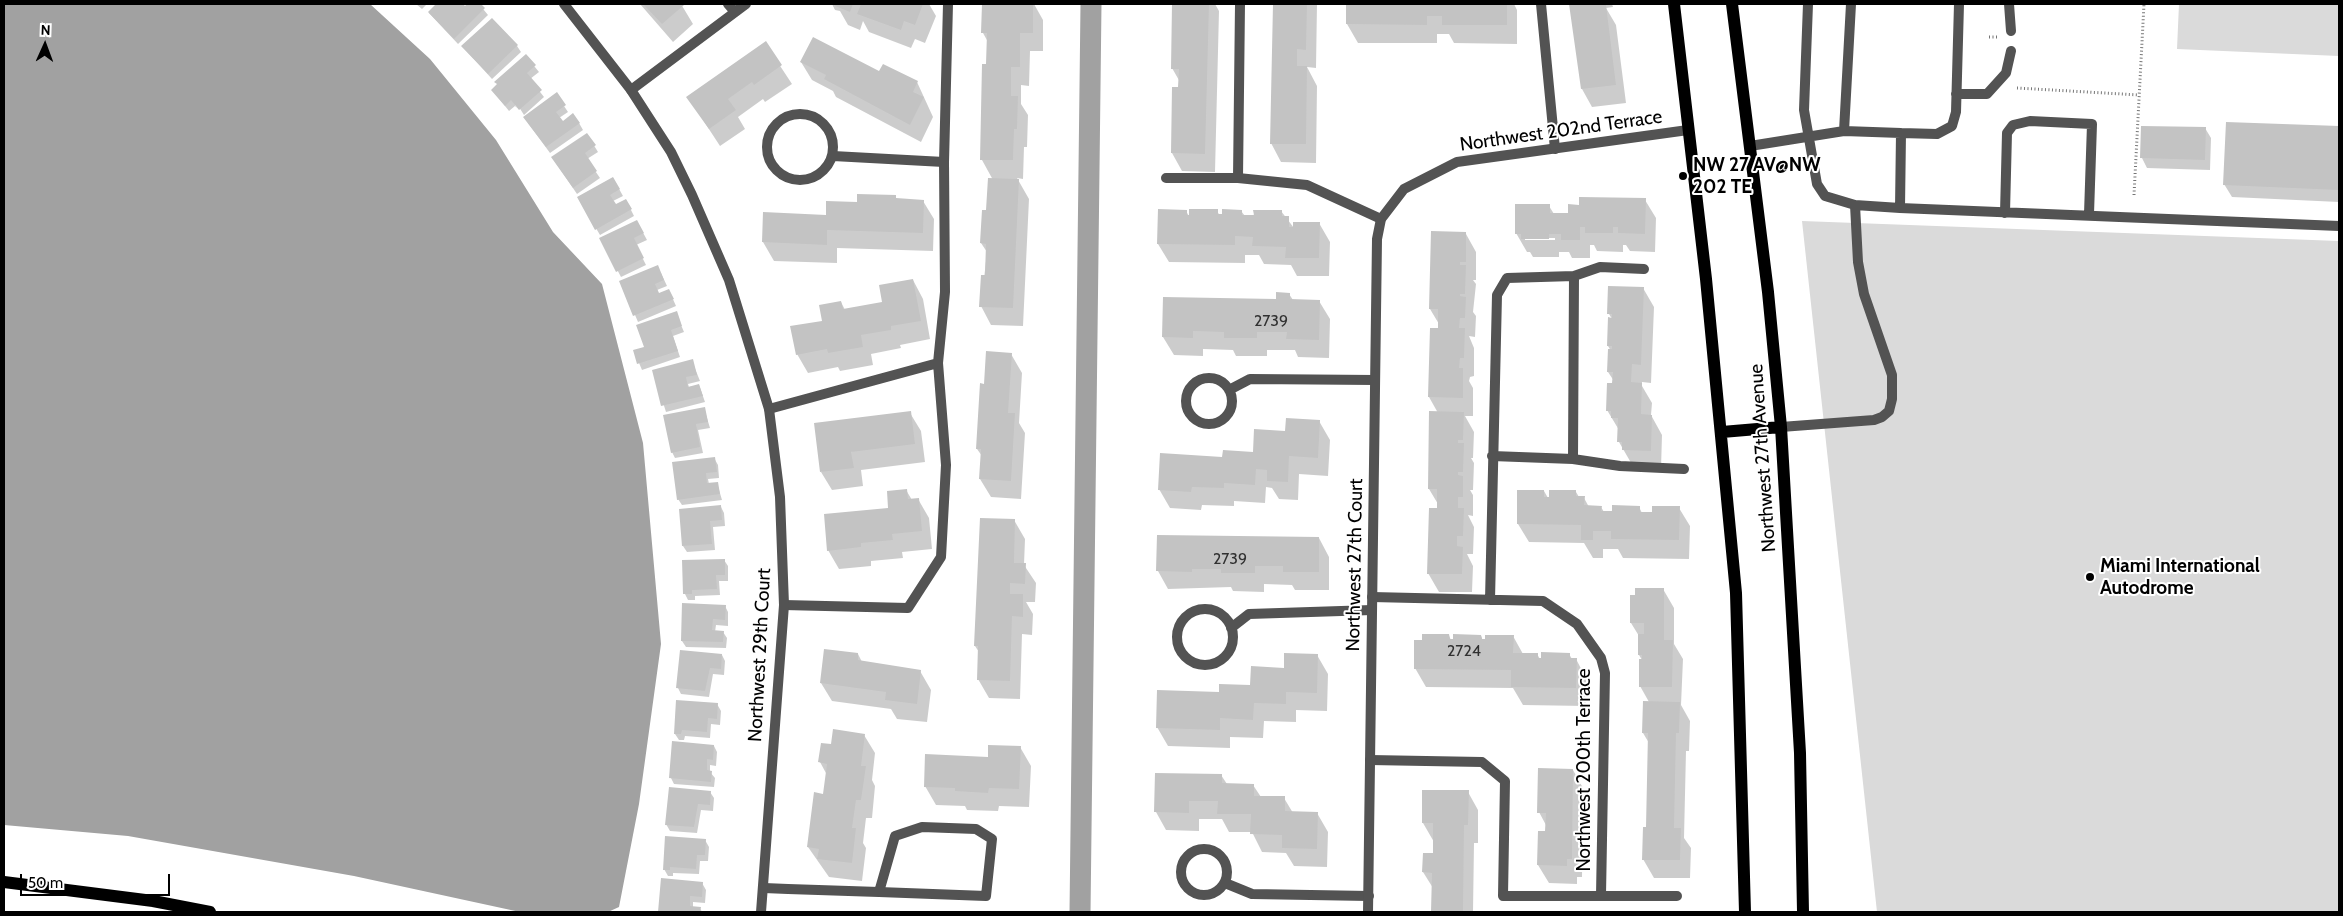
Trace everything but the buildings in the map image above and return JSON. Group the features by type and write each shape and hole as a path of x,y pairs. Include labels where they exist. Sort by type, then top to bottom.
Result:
{"main road":[{"name":"Northwest 27th Avenue","path":"1674,4 1722,432 1736,593 1745,912"},
{"name":"Northwest 27th Avenue","path":"1732,4 1768,292 1781,427 1800,753 1803,912"},
{"path":"1722,432 1781,427"},
{"path":"4,882 153,901 210,912"}],"street":[{"name":"Northwest 29th Court","path":"564,4 631,90 671,152 729,280 769,409 780,498 784,605 761,912"},
{"path":"728,4 735,12"},
{"path":"631,90 746,4"},
{"path":"784,605 908,608 941,557 946,466 938,363 945,292 944,162 948,4"},
{"path":"1238,178 1240,4"},
{"path":"1541,4 1555,148"},
{"path":"1808,4 1804,110 1817,184 1825,196 1855,205 1900,208 2005,213 2089,214 2339,226"},
{"path":"1844,131 1851,4"},
{"path":"1750,146 1844,131 1937,134 1952,126 1956,112 1959,4"},
{"path":"2009,4 2011,31"},
{"path":"1956,94 1987,94 2006,73 2010,51"},
{"path":"805,114 818,119 828,129 833,142 833,156 826,168 816,177 802,181 789,179 777,171 769,160 767,146 770,133 779,122 791,116 805,114"},
{"path":"2005,213 2007,133 2013,125 2030,121 2092,124 2089,214"},
{"name":"Northwest 202nd Terrace","path":"1382,219 1404,189 1457,162 1688,130"},
{"path":"1900,208 1901,133"},
{"path":"833,156 944,162"},
{"path":"1166,178 1238,178 1307,185 1382,219"},
{"path":"1781,427 1874,420 1882,417 1889,410 1892,399 1892,375 1864,294 1858,262 1855,205"},
{"name":"Northwest 27th Court","path":"1368,912 1376,239 1382,219"},
{"path":"1490,600 1497,295 1507,278 1574,276 1600,268 1644,269"},
{"path":"1573,459 1574,276"},
{"path":"769,409 938,363"},
{"path":"1201,379 1217,380 1229,390 1231,397 1229,411 1219,421 1205,424 1192,417 1188,412 1186,404 1189,389 1201,379"},
{"path":"1229,390 1250,379 1375,380"},
{"path":"1492,456 1573,459 1620,466 1684,469"},
{"name":"Northwest 200th Terrace","path":"1372,597 1543,601 1576,624 1601,658 1604,673 1601,895"},
{"path":"1212,610 1220,614 1231,628 1231,646 1226,655 1210,664 1192,661 1179,648 1177,630 1181,622 1195,611 1212,610"},
{"path":"1231,628 1249,614 1372,610"},
{"path":"1370,760 1482,762 1505,782 1503,896 1677,896"},
{"path":"764,888 986,896 992,840 976,829 958,828 922,827 895,836 880,892"},
{"path":"1199,849 1210,849 1219,854 1226,862 1228,873 1225,883 1219,891 1209,896 1198,895 1189,891 1183,882 1180,872 1183,862 1190,854 1199,849"},
{"path":"1225,883 1252,894 1369,896"}],"path":[{"path":"2134,195 2144,4"},
{"path":"2017,88 2139,95"}],"shaded area":[{"path":"4,4 370,4 430,59 496,140 553,232 602,284 643,443 661,644 639,804 619,907 608,912 520,912 354,876 128,836 4,825"},
{"path":"2179,4 2339,4 2339,56 2177,49"},
{"name":"Miami International Autodrome","path":"1802,221 2339,241 2339,912 1877,912"}],"waterway":[{"path":"1080,912 1091,4"}],"place":[{"name":"NW 27 AV@NW 202 TE","path":"1683,176"},
{"name":"Miami International Autodrome","path":"2090,577"}]}
